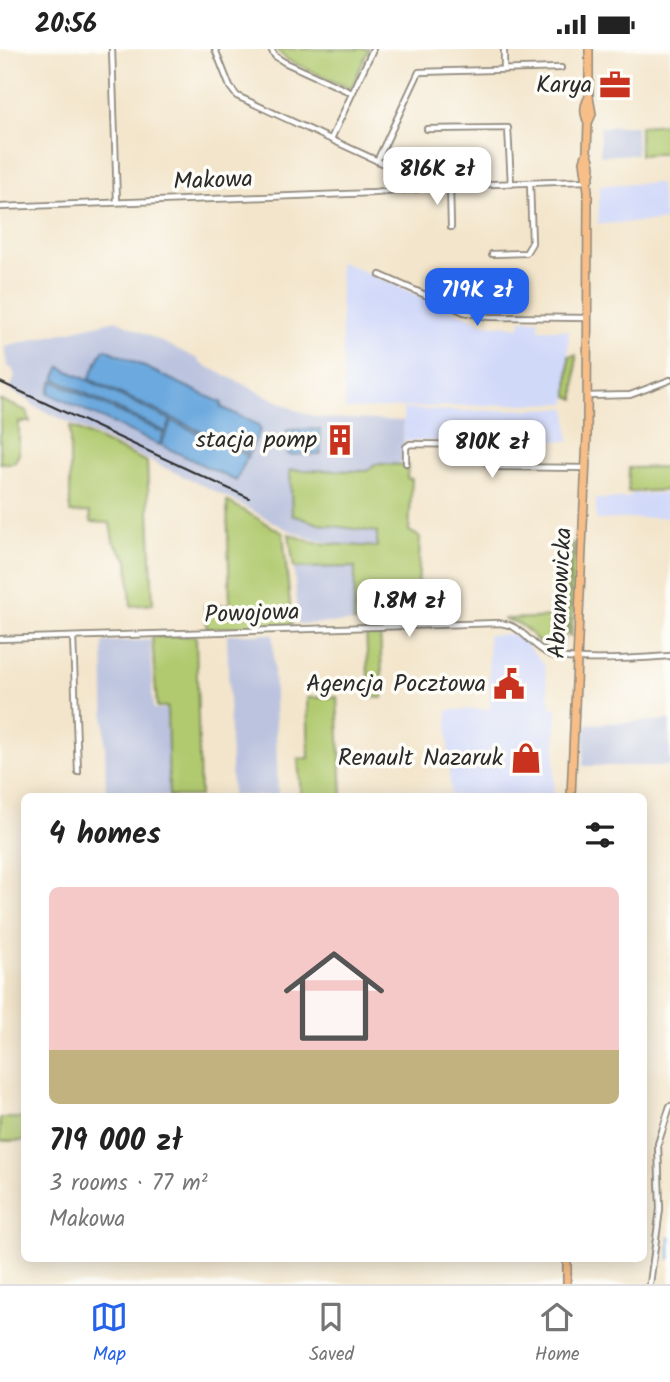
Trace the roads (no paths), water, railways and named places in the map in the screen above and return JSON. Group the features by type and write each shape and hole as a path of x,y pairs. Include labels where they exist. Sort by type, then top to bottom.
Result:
{"main road":[{"name":"Abramowicka","path":"571,793 586,468 588,181 584,175 584,161 588,123 592,114 589,97 589,49"},
{"path":"567,1262 567,1284"}],"street":[{"path":"112,49 117,202"},
{"path":"215,49 230,87 237,96 425,184 450,186 588,181"},
{"path":"271,49 275,56 284,62 352,93"},
{"path":"331,139 373,49"},
{"path":"504,49 505,69"},
{"path":"377,161 419,72 561,68"},
{"path":"427,129 508,128 511,184"},
{"path":"492,254 526,253 532,243 530,183"},
{"name":"Makowa","path":"0,207 374,193 416,189 425,184"},
{"path":"450,186 451,227"},
{"path":"380,275 464,313 489,317 587,318"},
{"path":"587,395 630,395 670,380"},
{"path":"406,463 406,447 410,444 483,445 487,450 488,464 493,467 586,468"},
{"name":"Powojowa","path":"0,639 498,623 517,628 548,654 578,657 670,656"},
{"path":"73,637 78,772"},
{"path":"650,1284 660,1209 658,1144 670,1106"}],"water":[{"path":"106,349 222,403 221,407 258,425 260,430 249,454 89,379 103,350"},
{"path":"60,367 171,420 166,432 55,379"},
{"path":"53,381 164,433 159,445 48,393"},
{"path":"172,421 248,456 236,481 161,445"},
{"path":"320,429 321,454 288,455 287,430"}],"waterway":[{"path":"670,1236 670,1259"}],"railway":[{"path":"0,382 249,498"}],"place":[{"name":"Karya","path":"615,85"},
{"name":"stacja pomp","path":"340,440"},
{"name":"Agencja Pocztowa","path":"509,684"},
{"name":"Renault Nazaruk","path":"526,758"}]}
